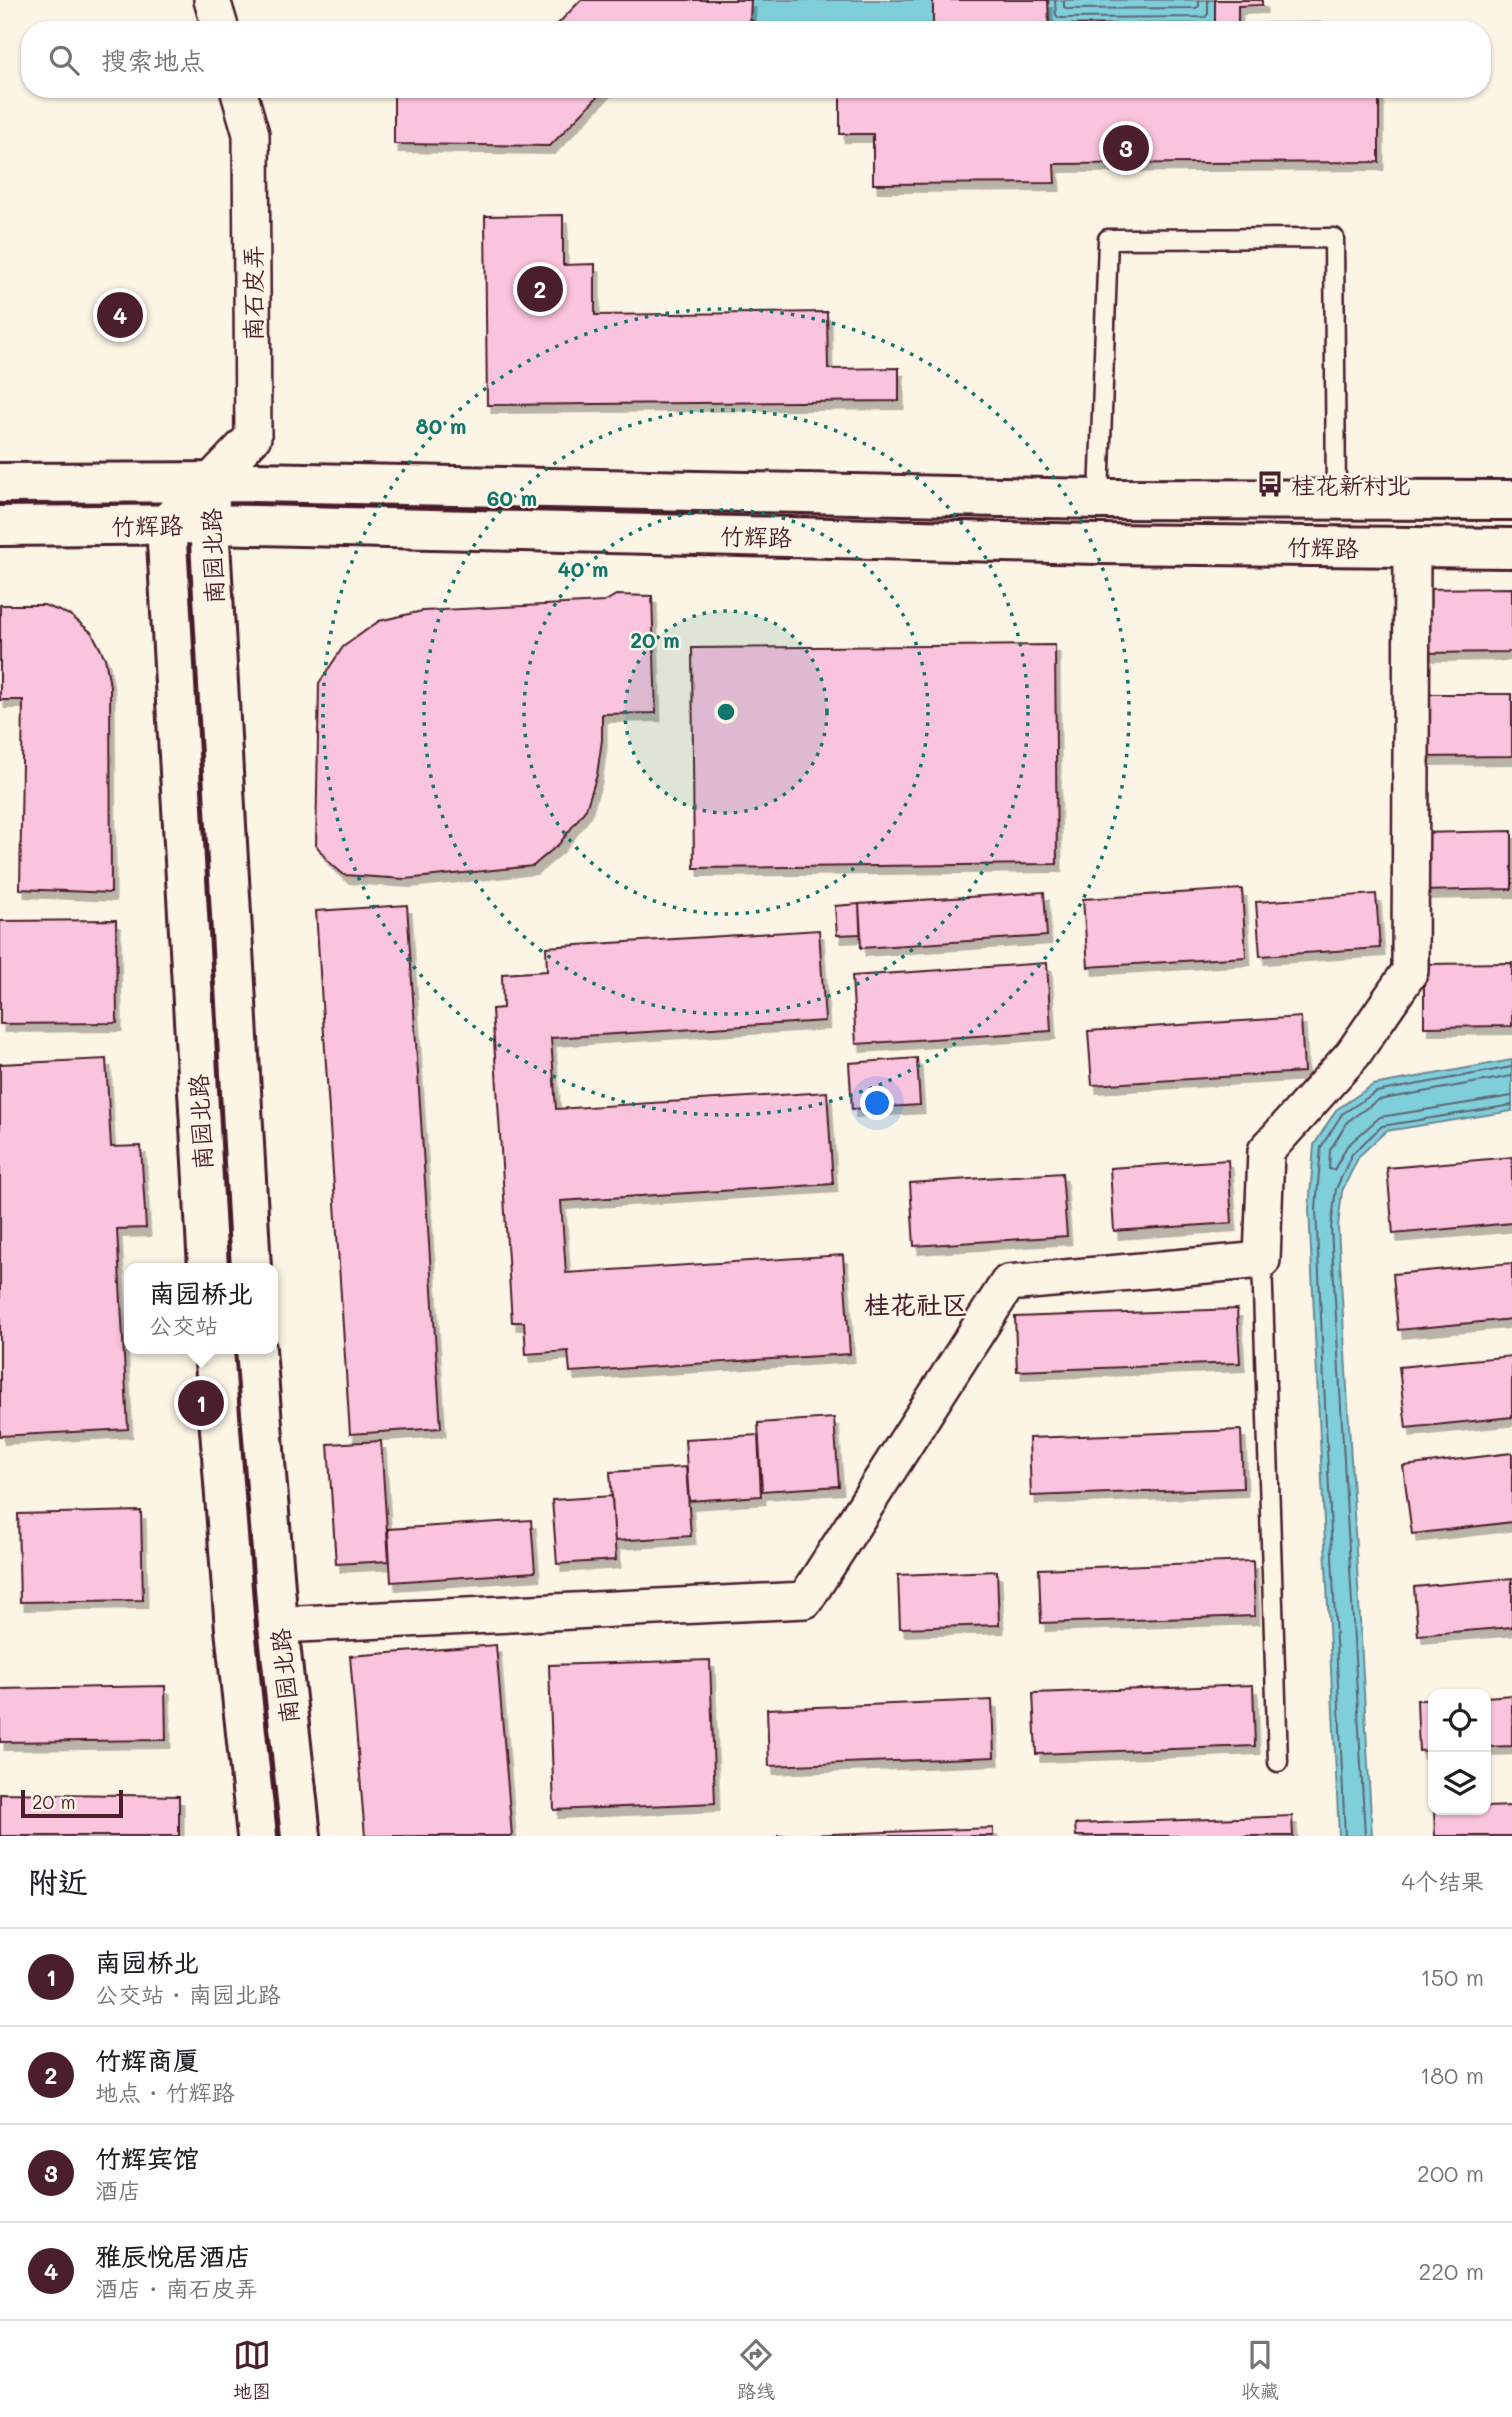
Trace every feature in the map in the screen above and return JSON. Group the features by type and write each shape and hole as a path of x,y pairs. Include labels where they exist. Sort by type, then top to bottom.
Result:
{"main road":[{"name":"竹辉路","path":"0,483 210,482 1099,499 1512,500"},
{"name":"南园北路","path":"210,482 209,524 251,1263"},
{"name":"南园北路","path":"208,1263 166,524 210,482"},
{"name":"竹辉路","path":"0,526 209,524 1070,543 1512,548"},
{"name":"南园北路","path":"214,1354 235,1629 257,1836"},
{"name":"南园北路","path":"257,1354 278,1625 301,1836"}],"street":[{"path":"212,0 218,21"},
{"name":"南石皮弄","path":"210,482 253,437 251,134 241,98"},
{"path":"278,1625 805,1600 1008,1283 1262,1260 1266,1152 1353,1054 1410,971 1412,548"}],"lane":[{"path":"1099,499 1108,239 1334,238 1336,500"},
{"path":"1262,1260 1278,1762"}],"water":[{"path":"751,0 933,0 933,21 750,19"},
{"path":"1048,0 1215,0 1215,21 1049,21"},
{"path":"1512,1060 1512,1111 1386,1131 1359,1156 1342,1191 1338,1227 1372,1836 1339,1836 1309,1209 1314,1145 1336,1110 1373,1085"}],"building":[{"path":"581,0 751,0 750,19 753,21 561,21"},
{"path":"933,0 1048,0 1049,21 933,21"},
{"path":"1215,0 1262,0 1262,5 1238,6 1238,21 1215,21"},
{"path":"394,98 596,98 550,146 394,144"},
{"path":"840,98 1379,98 1379,162 1054,164 1055,183 873,184 873,134 840,134"},
{"path":"563,215 563,265 595,264 595,315 827,312 828,369 899,368 899,401 487,405 485,216"},
{"path":"1512,588 1512,652 1421,653 1420,589"},
{"path":"616,595 652,596 656,713 602,714 602,740 597,775 586,809 559,844 533,866 405,879 344,875 328,861 316,845 319,683 343,647 379,621 422,611 604,602"},
{"path":"0,605 44,605 70,615 92,633 105,658 110,686 111,893 20,889 23,700 0,700"},
{"path":"1055,645 1057,864 694,868 692,648"},
{"path":"1422,694 1512,694 1512,756 1423,757"},
{"path":"1512,831 1512,889 1420,891 1419,833"},
{"path":"1242,889 1246,957 1088,967 1083,899"},
{"path":"1044,892 1047,936 861,948 859,904"},
{"path":"1376,894 1380,948 1260,956 1256,902"},
{"path":"859,904 861,934 837,935 835,906"},
{"path":"407,905 441,1428 350,1434 316,911"},
{"path":"116,920 117,1023 0,1024 0,921"},
{"path":"819,930 825,1021 551,1038 556,1109 827,1092 833,1184 561,1201 566,1273 843,1255 850,1354 570,1372 568,1351 526,1354 524,1322 512,1322 492,1009 503,1008 502,974 547,971 546,947"},
{"path":"1047,963 1051,1031 856,1044 852,976"},
{"path":"1512,963 1512,1026 1424,1027 1424,964"},
{"path":"1301,1017 1304,1072 1092,1085 1088,1031"},
{"path":"917,1058 920,1105 852,1109 849,1063"},
{"path":"106,1059 111,1147 141,1146 146,1228 117,1229 128,1429 0,1436 0,1064"},
{"path":"1512,1157 1512,1223 1393,1234 1387,1168"},
{"path":"1228,1160 1232,1223 1114,1231 1110,1168"},
{"path":"1062,1173 1067,1236 914,1246 910,1183"},
{"path":"1512,1263 1512,1319 1398,1330 1393,1274"},
{"path":"1237,1309 1240,1363 1017,1371 1015,1317"},
{"path":"1512,1356 1512,1417 1406,1428 1399,1367"},
{"path":"834,1418 839,1486 762,1491 758,1423"},
{"path":"1241,1430 1243,1488 1031,1496 1029,1438"},
{"path":"758,1435 761,1496 689,1501 685,1439"},
{"path":"381,1441 389,1561 336,1564 328,1444"},
{"path":"1512,1453 1512,1522 1412,1534 1403,1466"},
{"path":"686,1467 691,1536 615,1541 610,1472"},
{"path":"612,1496 616,1560 557,1564 552,1500"},
{"path":"141,1511 143,1600 20,1602 18,1514"},
{"path":"531,1520 535,1572 391,1582 388,1529"},
{"path":"1253,1561 1255,1616 1041,1623 1039,1569"},
{"path":"997,1571 999,1625 900,1628 898,1575"},
{"path":"1512,1578 1512,1627 1418,1635 1414,1587"},
{"path":"496,1645 512,1836 365,1836 350,1656"},
{"path":"710,1660 715,1803 554,1810 549,1665"},
{"path":"1253,1685 1255,1746 1036,1754 1033,1693"},
{"path":"165,1686 166,1740 0,1742 0,1689"},
{"path":"1512,1695 1512,1746 1491,1747 1491,1697"},
{"path":"992,1700 994,1757 769,1766 767,1709"},
{"path":"1417,1700 1428,1700 1428,1750 1419,1751"},
{"path":"0,1793 179,1796 179,1836 0,1836"},
{"path":"1512,1806 1512,1836 1435,1836 1434,1815 1491,1815 1491,1807"},
{"path":"1292,1816 1293,1836 1076,1836 1075,1824"},
{"path":"993,1828 993,1836 777,1836"}],"place":[{"name":"竹辉宾馆","path":"1126,148"},
{"name":"竹辉商厦","path":"540,289"},
{"name":"雅辰悦居酒店","path":"120,315"},
{"name":"桂花新村北","path":"1270,484"},
{"name":"南园桥北","path":"201,1403"}],"district":[{"name":"桂花社区","path":"916,1304"}]}
